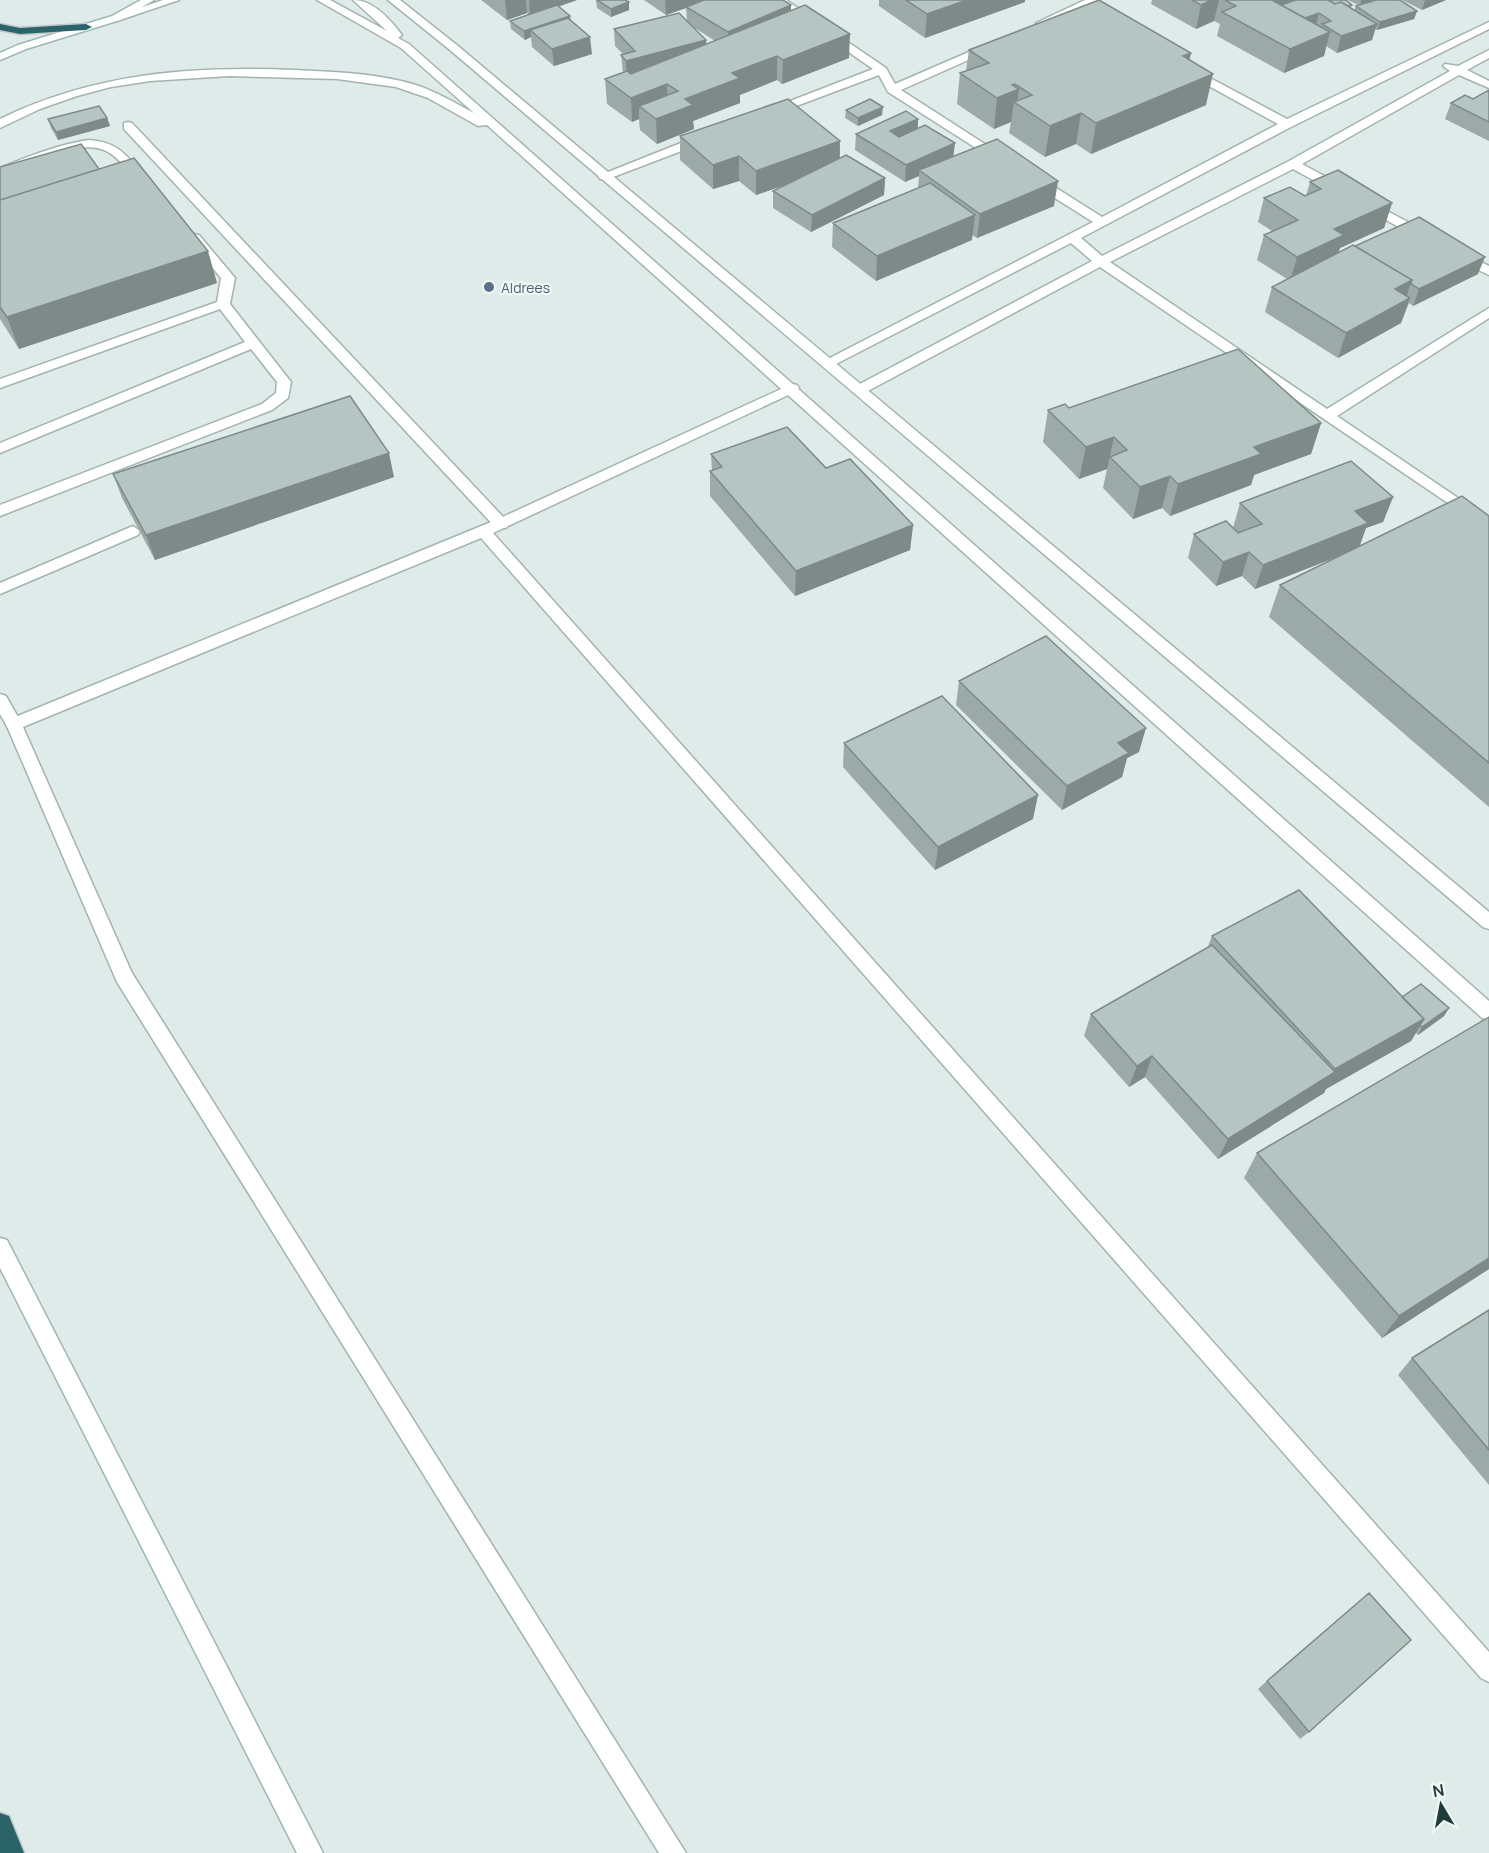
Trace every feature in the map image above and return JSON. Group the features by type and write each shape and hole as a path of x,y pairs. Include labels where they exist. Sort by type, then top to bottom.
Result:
{"highway":[{"path":"0,27 20,31 86,27"},
{"path":"0,1826 12,1853"}],"street":[{"path":"116,18 149,0"},
{"path":"0,57 21,47 174,0"},
{"path":"322,0 405,46"},
{"path":"358,0 384,21 405,46 792,388 1489,1012"},
{"path":"393,0 454,48 604,176 829,362 1489,922"},
{"path":"779,0 882,70 892,90 1102,222"},
{"path":"1031,28 1078,12 1094,0"},
{"path":"861,389 1293,164 1457,70 1479,49 1489,25"},
{"path":"892,90 999,42"},
{"path":"829,362 1287,124 1429,56 1479,49"},
{"path":"1429,56 1489,85"},
{"path":"1175,64 1287,124"},
{"path":"760,116 882,70"},
{"path":"0,124 83,91 124,82 187,74 256,71 334,75 386,82 425,92 510,138"},
{"path":"128,126 244,272 492,528 1489,1670"},
{"path":"604,176 715,134"},
{"path":"0,172 78,144 99,144 112,149 152,192"},
{"path":"1293,164 1489,271"},
{"path":"1101,262 1091,229 1102,222"},
{"path":"184,228 244,272"},
{"path":"1072,237 1101,262 1489,526"},
{"path":"0,384 223,304 244,272"},
{"path":"0,511 267,407 283,395 284,382 223,304"},
{"path":"1327,416 1489,312"},
{"path":"0,448 254,344"},
{"path":"14,724 492,528 792,388"},
{"path":"0,589 133,531"},
{"path":"0,700 14,724 124,977 673,1853"},
{"path":"0,1247 310,1853"}],"building":[{"path":"597,0 625,0 629,2 611,9"},
{"path":"704,0 783,0 791,5 728,32 686,7"},
{"path":"906,0 967,0 927,14"},
{"path":"1099,0 1191,53 1183,56 1213,74 1096,123 1081,113 1050,126 1014,102 1032,95 1015,84 1012,85 1019,89 997,98 960,73 989,63 969,50"},
{"path":"1192,0 1212,0 1201,5"},
{"path":"1225,0 1272,0 1330,32 1290,49 1222,12 1236,6"},
{"path":"1296,0 1328,0 1335,4 1341,2 1377,24 1341,36 1322,24 1331,21 1319,13 1305,18 1281,5"},
{"path":"1328,0 1346,0 1352,5 1347,6 1341,2 1335,4"},
{"path":"1376,0 1400,0 1417,11 1380,22 1356,6"},
{"path":"557,5 570,16 524,31 510,21"},
{"path":"805,5 850,34 783,60 777,56 732,73 740,78 685,99 693,105 656,119 639,106 678,91 667,84 631,98 605,79 627,71 631,74"},
{"path":"679,13 706,40 626,61 621,55 635,51 614,29"},
{"path":"568,18 590,37 552,49 530,30"},
{"path":"1489,90 1489,122 1451,103 1465,95 1473,99"},
{"path":"788,99 840,141 756,171 739,156 713,165 680,136"},
{"path":"870,99 883,107 858,118 846,110"},
{"path":"99,106 107,118 56,132 48,119"},
{"path":"906,111 918,119 890,131 899,137 925,125 955,143 906,165 856,134"},
{"path":"997,139 1058,181 980,214 919,170"},
{"path":"81,144 99,169 0,200 0,167"},
{"path":"846,155 885,178 812,215 773,191"},
{"path":"134,158 208,251 7,317 0,307 0,200"},
{"path":"1338,170 1392,203 1334,229 1344,235 1297,257 1264,235 1298,220 1264,198 1290,187 1305,196 1321,189 1310,182"},
{"path":"930,183 975,215 877,256 833,223"},
{"path":"1419,217 1485,257 1419,289 1411,284 1412,280 1355,246"},
{"path":"1353,245 1412,280 1395,289 1410,298 1346,333 1272,287"},
{"path":"1238,349 1321,423 1254,447 1261,454 1178,484 1170,476 1140,487 1110,457 1127,450 1114,437 1086,447 1048,410 1065,404 1069,408"},
{"path":"350,396 389,453 146,535 113,474"},
{"path":"787,427 826,468 850,459 913,525 796,571 710,471 722,467 711,454"},
{"path":"1351,461 1393,497 1355,511 1368,523 1263,565 1249,552 1223,562 1194,534 1226,521 1238,533 1262,524 1240,503"},
{"path":"1462,496 1489,516 1489,763 1280,585"},
{"path":"1046,636 1146,728 1118,743 1129,753 1067,786 959,681"},
{"path":"942,696 1038,795 938,847 844,743"},
{"path":"1299,890 1424,1019 1335,1069 1212,936"},
{"path":"1212,945 1335,1072 1228,1139 1152,1056 1137,1066 1091,1014"},
{"path":"1421,984 1449,1008 1422,1027 1420,1025 1424,1019 1402,997"},
{"path":"1489,1017 1489,1258 1399,1316 1257,1153"},
{"path":"1489,1310 1489,1450 1412,1358"},
{"path":"1369,1593 1411,1640 1309,1732 1267,1681"}],"place":[{"name":"Aldrees","path":"489,287"}]}
